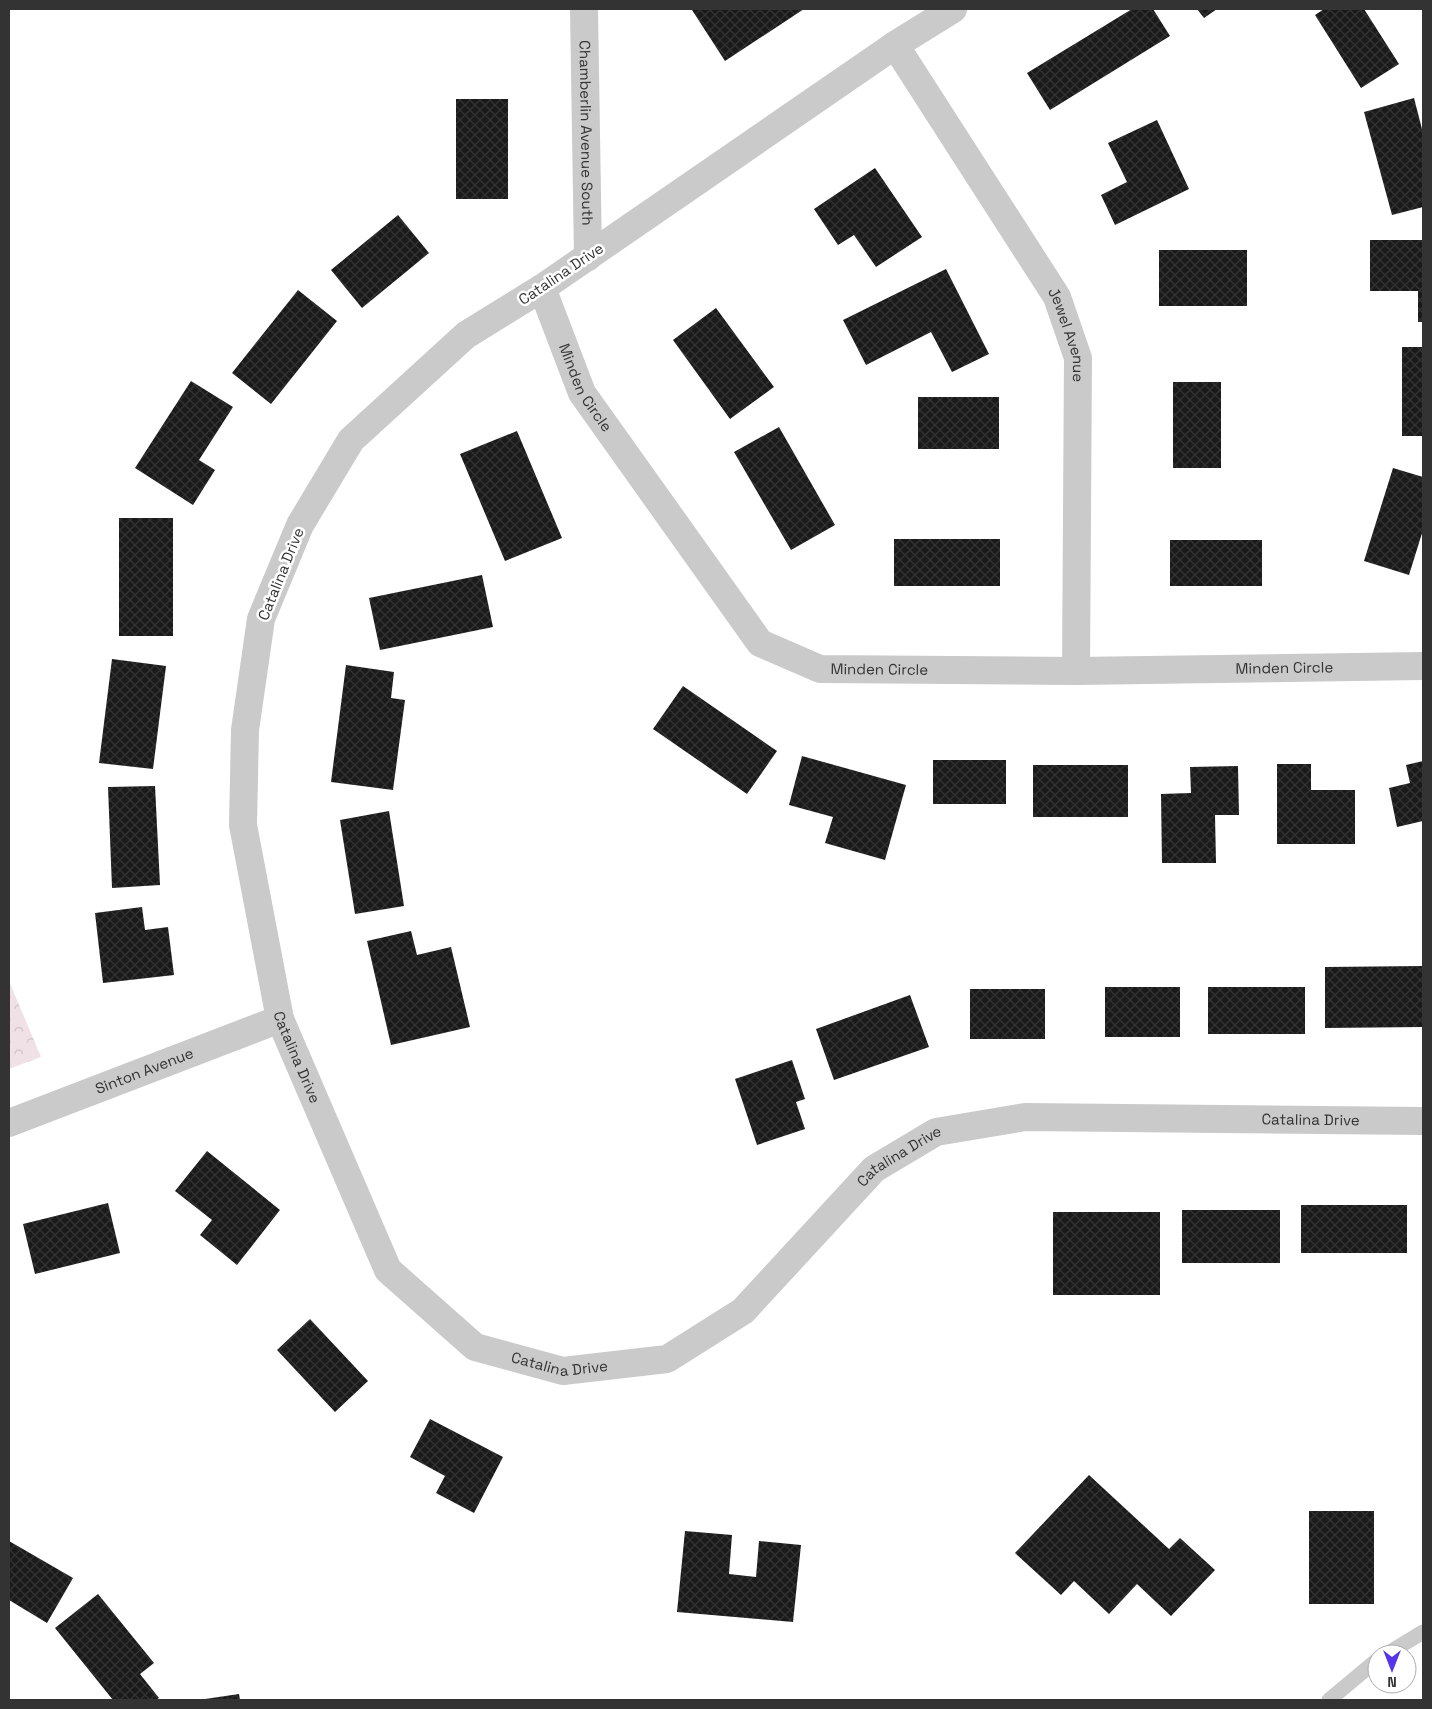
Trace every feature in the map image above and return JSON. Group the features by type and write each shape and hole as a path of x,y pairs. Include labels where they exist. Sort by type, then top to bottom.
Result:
{"street":[{"name":"Chamberlin Avenue South","path":"584,9 588,257"},
{"name":"Catalina Drive","path":"953,9 895,45 542,288 466,335 351,440 300,525 261,619 245,730 242,825 280,1019 388,1270 475,1347 563,1371 666,1359 743,1310 874,1169 936,1132 1025,1117 1423,1121"},
{"name":"Jewel Avenue","path":"895,45 1057,297 1078,358 1076,671"},
{"name":"Minden Circle","path":"542,288 582,393 760,643 820,669 1076,671 1423,666"},
{"name":"Sinton Avenue","path":"9,1123 280,1019"}],"lane":[{"path":"1403,1644 1423,1632"},
{"path":"1329,1700 1367,1668"}],"green space":[{"path":"9,981 41,1057 9,1069"}],"building":[{"path":"693,9 804,9 725,61"},
{"path":"1132,9 1153,9 1170,36 1050,110 1027,73"},
{"path":"1197,9 1217,9 1204,18"},
{"path":"1324,9 1364,9 1399,64 1361,88 1315,15"},
{"path":"1414,98 1423,133 1423,207 1392,215 1364,112"},
{"path":"456,99 508,99 508,199 456,199"},
{"path":"1157,120 1189,189 1115,225 1101,195 1127,182 1108,143"},
{"path":"875,168 922,237 876,267 854,235 838,245 814,209"},
{"path":"398,215 429,253 362,308 331,270"},
{"path":"1370,240 1423,240 1423,322 1418,322 1418,291 1370,291"},
{"path":"1159,250 1247,250 1247,306 1159,306"},
{"path":"946,269 989,354 952,372 931,332 866,365 843,320"},
{"path":"298,290 337,321 271,404 232,373"},
{"path":"716,308 774,387 730,419 673,340"},
{"path":"1402,347 1423,347 1423,436 1402,436"},
{"path":"191,381 233,407 199,460 215,470 193,505 135,468"},
{"path":"1173,382 1221,382 1221,468 1173,468"},
{"path":"918,397 999,397 999,449 918,449"},
{"path":"779,427 835,525 791,550 734,452"},
{"path":"517,431 562,538 505,561 460,454"},
{"path":"1393,468 1423,477 1423,530 1409,575 1364,561"},
{"path":"119,518 173,518 173,636 119,636"},
{"path":"894,539 1000,539 1000,586 894,586"},
{"path":"1170,540 1262,540 1262,586 1170,586"},
{"path":"482,575 493,627 380,650 369,598"},
{"path":"112,659 166,666 153,769 99,763"},
{"path":"346,665 394,672 391,698 405,700 393,790 331,782"},
{"path":"683,686 777,751 747,794 653,729"},
{"path":"802,756 906,785 885,860 825,843 833,817 789,805"},
{"path":"933,760 1006,760 1006,804 933,804"},
{"path":"1423,761 1423,821 1397,827 1389,788 1410,783 1406,765"},
{"path":"1277,764 1311,764 1311,790 1355,790 1355,844 1277,844"},
{"path":"1033,765 1128,765 1128,817 1033,817"},
{"path":"1238,766 1239,815 1215,815 1216,863 1162,863 1161,794 1191,793 1190,767"},
{"path":"155,786 160,885 112,888 108,787"},
{"path":"389,811 404,906 355,914 340,820"},
{"path":"142,907 145,930 168,927 174,975 103,983 95,913"},
{"path":"411,931 417,955 451,947 470,1027 391,1045 367,941"},
{"path":"1423,966 1423,1027 1325,1028 1325,967"},
{"path":"1105,987 1180,987 1180,1037 1105,1037"},
{"path":"1208,987 1305,987 1305,1034 1208,1034"},
{"path":"970,989 1045,989 1045,1039 970,1039"},
{"path":"910,995 929,1047 834,1080 816,1029"},
{"path":"792,1060 805,1099 796,1102 805,1129 757,1145 735,1079"},
{"path":"207,1151 280,1210 237,1265 200,1235 212,1220 175,1191"},
{"path":"108,1203 120,1253 35,1274 23,1224"},
{"path":"1301,1205 1407,1205 1407,1253 1301,1253"},
{"path":"1182,1210 1280,1210 1280,1263 1182,1263"},
{"path":"1053,1212 1160,1212 1160,1295 1053,1295"},
{"path":"310,1319 368,1381 335,1412 277,1350"},
{"path":"430,1419 503,1457 474,1513 436,1493 445,1476 410,1457"},
{"path":"1089,1475 1169,1549 1180,1538 1215,1570 1171,1616 1137,1584 1109,1614 1074,1581 1061,1595 1015,1553"},
{"path":"1309,1511 1374,1511 1374,1604 1309,1604"},
{"path":"685,1531 732,1535 729,1574 756,1577 759,1541 801,1545 793,1622 677,1612"},
{"path":"9,1541 73,1578 47,1623 9,1600"},
{"path":"98,1594 154,1663 140,1674 159,1698 156,1700 113,1700 55,1628"},
{"path":"239,1694 240,1700 205,1700 205,1699"}]}
